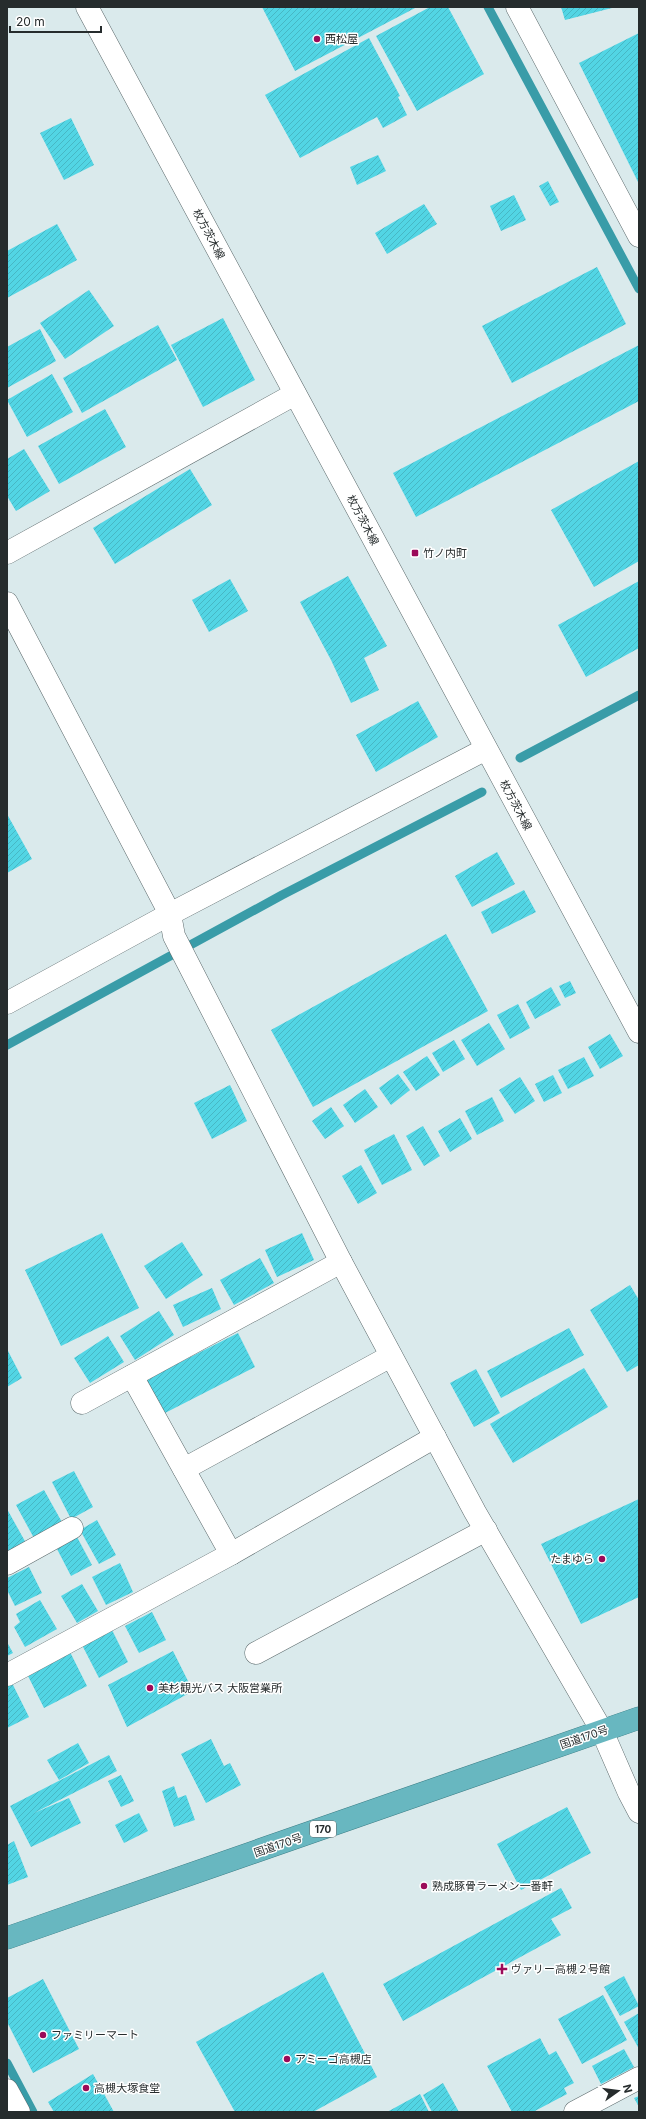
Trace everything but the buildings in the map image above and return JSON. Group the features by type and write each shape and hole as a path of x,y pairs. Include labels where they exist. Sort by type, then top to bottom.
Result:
{"highway":[{"name":"国道170号","path":"7,1938 639,1718"}],"street":[{"name":"枚方茨木線","path":"87,7 639,1032"},
{"path":"517,7 639,236"},
{"path":"7,553 295,394"},
{"path":"7,603 170,914 174,936 341,1262 486,1530 602,1731 639,1812"},
{"path":"7,1003 170,914 486,749"},
{"path":"82,1403 341,1262"},
{"path":"184,1469 391,1356"},
{"path":"132,1376 231,1554"},
{"path":"7,1675 231,1554 435,1437"},
{"path":"7,1564 72,1528"},
{"path":"256,1653 486,1530"},
{"path":"575,2112 639,2078"},
{"path":"7,2090 19,2112"}],"waterway":[{"path":"488,7 639,289"},
{"path":"520,758 639,695"},
{"path":"7,1045 282,895 482,792"},
{"path":"7,2063 33,2112"}],"place":[{"name":"西松屋","path":"317,39"},
{"name":"竹ノ内町","path":"415,553"},
{"name":"たまゆら","path":"602,1559"},
{"name":"美杉観光バス 大阪営業所","path":"150,1688"},
{"name":"熟成豚骨ラーメン一番軒","path":"424,1886"},
{"name":"ヴァリー高槻２号館","path":"502,1969"},
{"name":"ファミリーマート","path":"43,2035"},
{"name":"アミーゴ高槻店","path":"287,2059"},
{"name":"高槻大塚食堂","path":"86,2088"}]}
